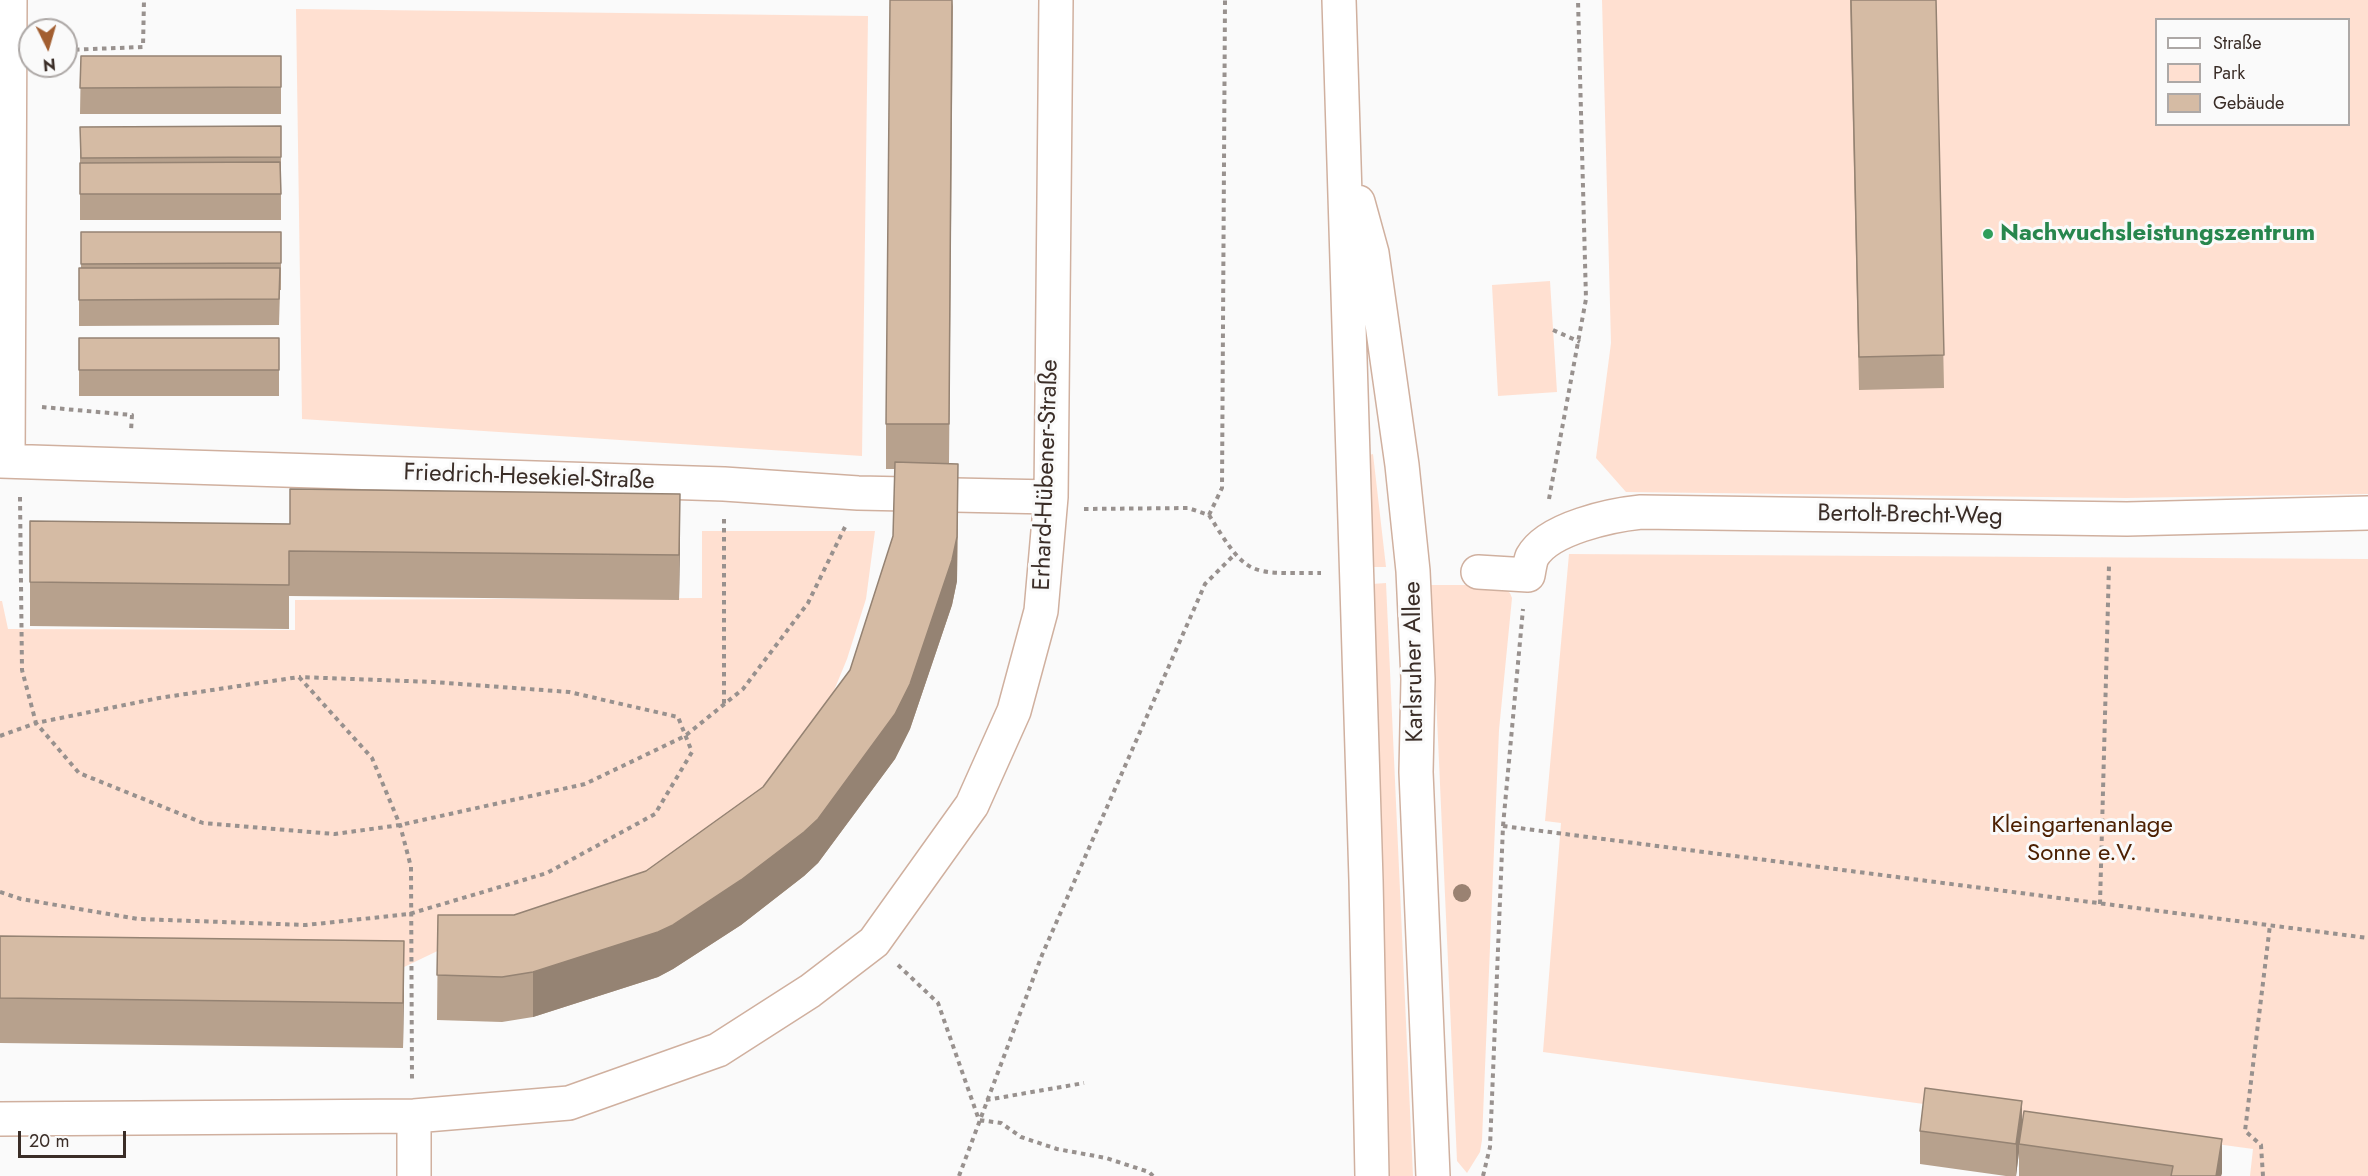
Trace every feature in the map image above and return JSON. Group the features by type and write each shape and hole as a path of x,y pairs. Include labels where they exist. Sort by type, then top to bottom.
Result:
{"street":[{"path":"4,461 10,0"},
{"name":"Erhard-Hübener-Straße","path":"0,1119 414,1116 570,1103 718,1050 810,991 874,942 972,805 1014,711 1041,611 1050,513 1056,0"},
{"name":"Karlsruher Allee","path":"1339,0 1366,869 1372,1176"},
{"name":"Karlsruher Allee","path":"1344,154 1372,253 1402,465 1413,571 1418,679 1416,772 1433,1176"},
{"name":"Friedrich-Hesekiel-Straße","path":"4,461 724,484 858,493 1050,513"},
{"name":"Bertolt-Brecht-Weg","path":"1528,575 1533,556 1548,542 1576,526 1606,516 1641,512 2127,519 2368,513"},
{"path":"1478,572 1528,575"},
{"path":"414,1116 414,1176"}],"path":[{"path":"78,50 143,47 144,0"},
{"path":"1209,514 1222,488 1225,0"},
{"path":"1548,542 1550,487 1580,342 1586,299 1578,0"},
{"path":"1553,330 1580,342"},
{"path":"39,407 132,415 130,465"},
{"path":"4,461 20,496 22,670 36,723 79,773 203,823 335,834 400,825 585,784 685,736 743,689 808,603 858,493"},
{"path":"724,484 724,705"},
{"path":"1050,513 1085,509 1188,508 1209,514 1234,555 1248,567 1282,573"},
{"path":"959,1176 985,1101 1042,955 1204,584 1234,555"},
{"path":"2100,904 2109,566"},
{"path":"1483,1176 1490,1147 1503,826 1528,575"},
{"path":"299,677 372,758 400,825 411,867 409,914 413,950 414,1116"},
{"path":"0,736 36,723 159,698 299,677 433,682 569,692 678,717 692,752 654,814 547,873 409,914 306,925 138,919 21,899 0,892"},
{"path":"1503,826 2368,938"},
{"path":"2264,1176 2261,1145 2245,1131 2270,925"},
{"path":"874,942 938,1004 979,1120"},
{"path":"985,1101 1084,1083"},
{"path":"979,1120 1001,1123 1021,1137 1057,1149 1106,1158 1149,1172 1154,1176"}],"green space":[{"name":"Nachwuchsleistungszentrum","path":"1602,0 2368,0 2368,494 2126,498 1626,492 1596,458 1611,343"},
{"path":"296,9 868,16 862,456 302,419"},
{"path":"1550,281 1557,392 1498,396 1492,285"},
{"path":"1373,454 1386,567 1371,567 1365,456"},
{"path":"702,531 875,531 866,599 847,659 821,722 750,820 638,900 452,944 400,969 0,964 0,601 2,601 8,629 295,630 295,600 702,598"},
{"name":"Kleingartenanlage Sonne e.V.","path":"1569,554 2368,559 2368,1176 2250,1176 2253,1149 1543,1052 1561,823 1545,821"},
{"path":"1386,583 1413,1176 1383,1176 1372,584"},
{"path":"1431,585 1499,585 1510,593 1512,598 1499,730 1482,1140 1480,1152 1467,1173 1457,1161"}],"building":[{"path":"890,0 952,0 949,424 886,424"},
{"path":"1851,0 1936,0 1944,355 1859,357"},
{"path":"81,56 281,56 281,87 80,88"},
{"path":"281,126 281,157 81,158 80,127"},
{"path":"280,162 281,194 80,194 80,163"},
{"path":"81,232 281,232 281,263 81,264"},
{"path":"79,268 280,268 279,299 79,300"},
{"path":"79,338 279,338 279,370 79,370"},
{"path":"895,462 958,464 957,537 952,560 910,684 895,714 818,819 741,880 673,925 658,932 533,972 502,977 437,975 438,915 514,915 646,871 763,787 850,670 893,536"},
{"path":"290,489 680,494 679,555 289,551 289,585 30,582 30,521 290,524"},
{"path":"0,936 404,941 403,1003 0,998"},
{"path":"1925,1088 2022,1101 2016,1144 1920,1131"},
{"path":"2024,1111 2222,1139 2216,1176 2171,1176 2173,1166 2019,1144"}],"place":[{"name":"Nachwuchsleistungszentrum","path":"1988,234"}]}
